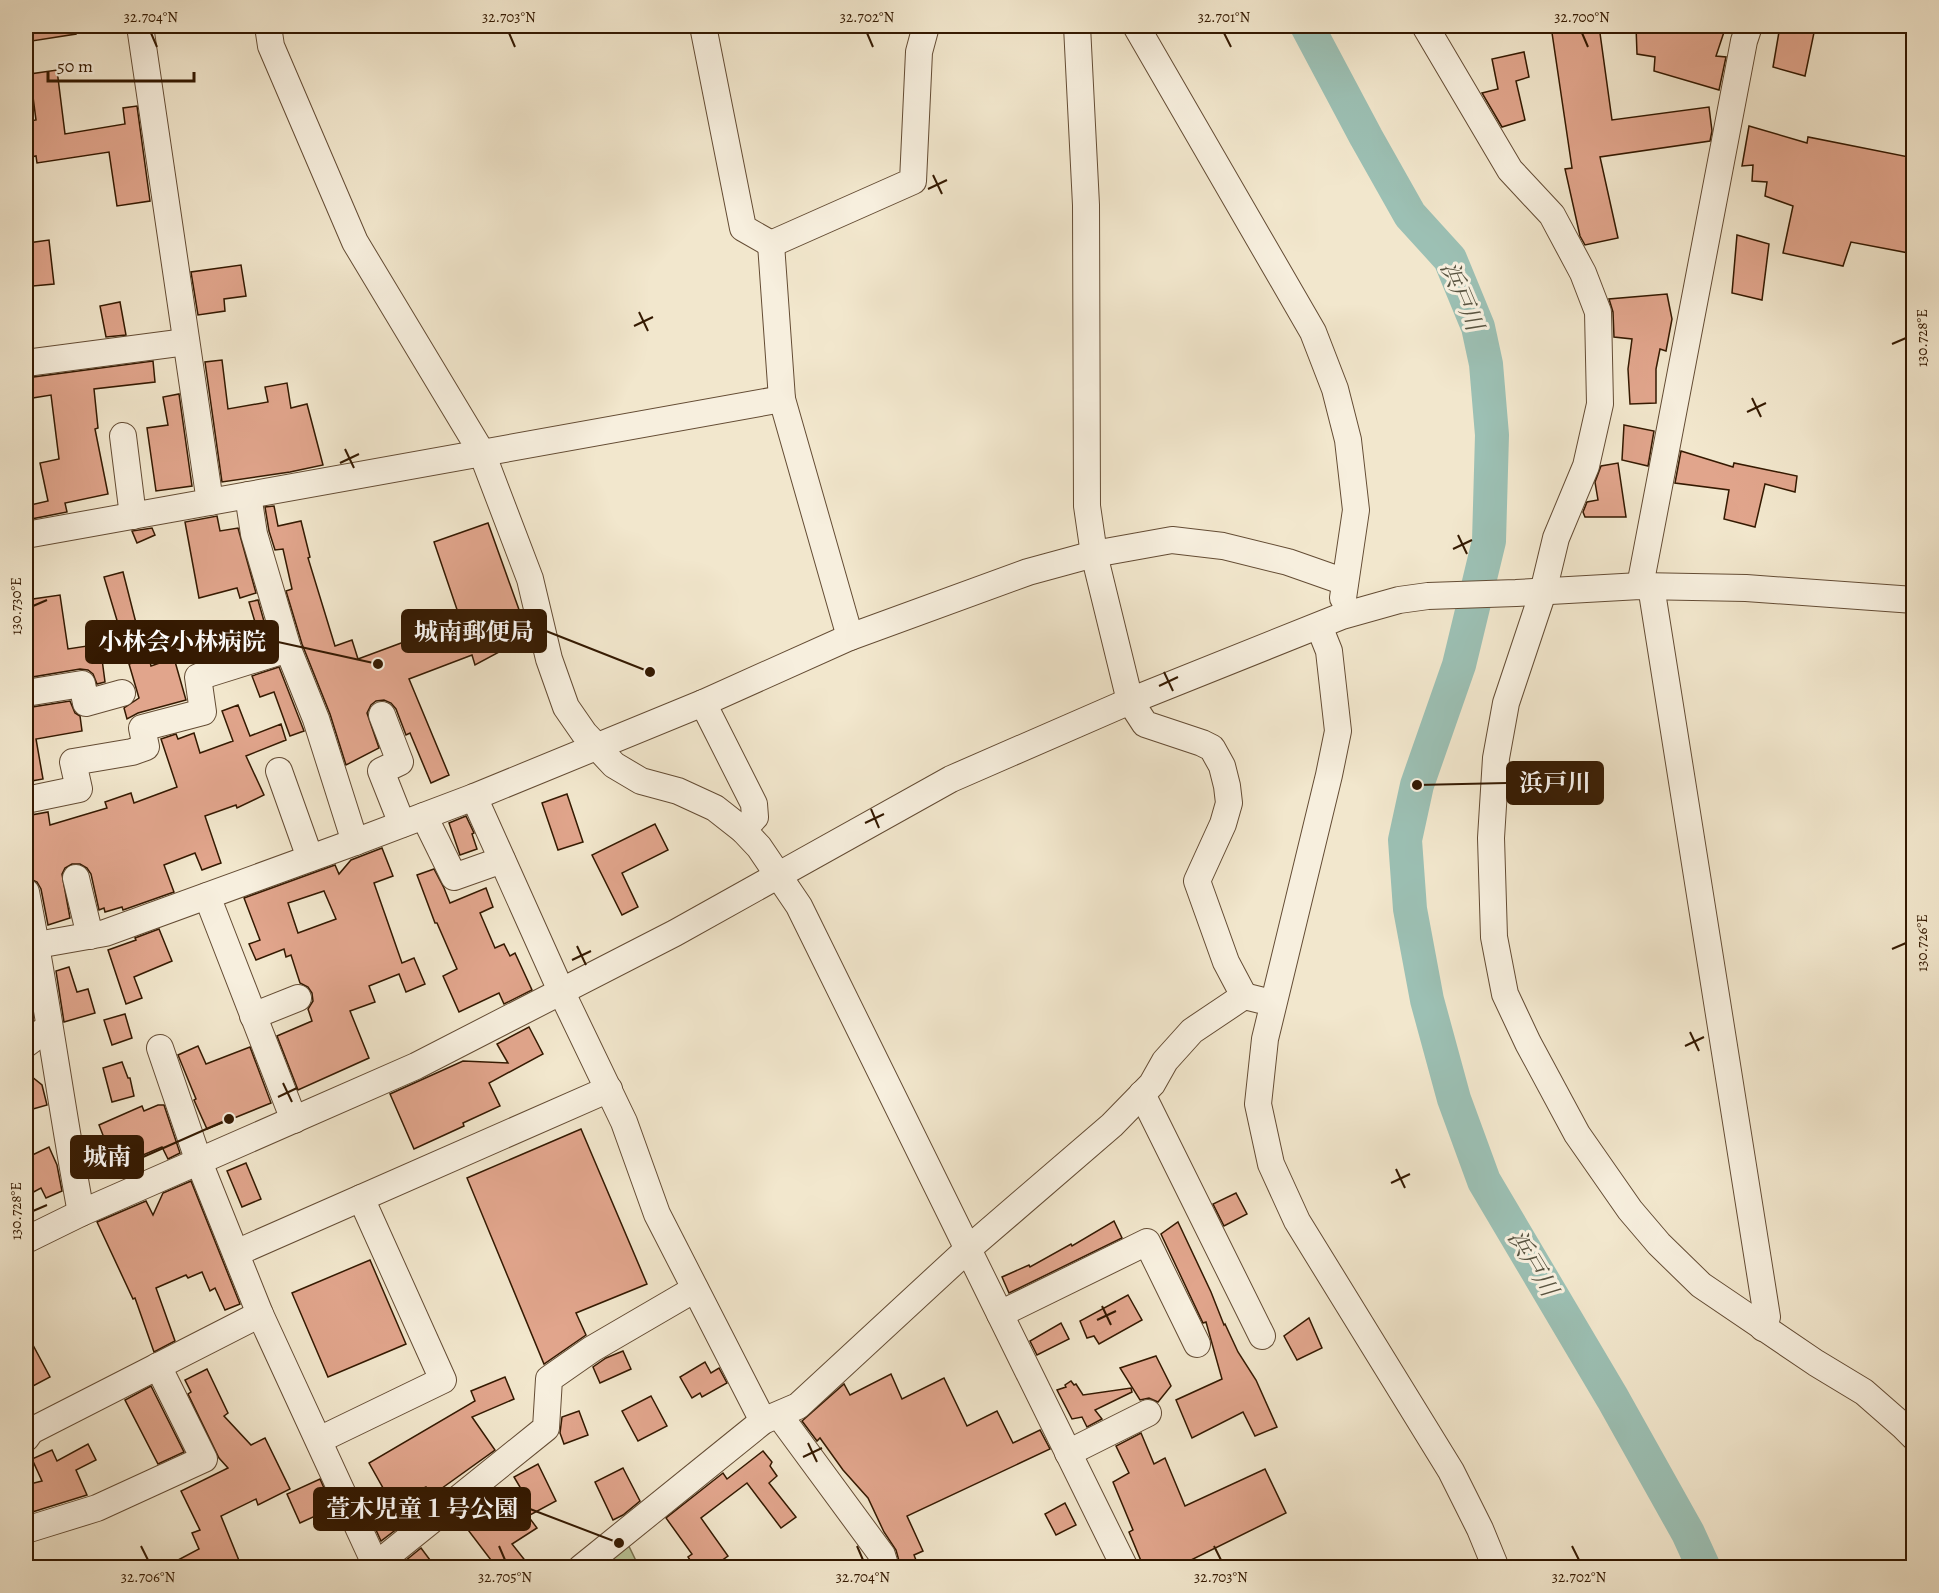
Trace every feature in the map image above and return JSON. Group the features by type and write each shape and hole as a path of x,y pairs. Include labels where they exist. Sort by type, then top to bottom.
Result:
{"street":[{"path":"140,26 210,502"},
{"path":"268,26 271,46 355,242 482,453 530,579 549,659 566,707 584,733 614,765 641,781 678,791 715,808 743,830 759,847 780,876 799,906 1125,1568"},
{"path":"703,26 743,228 771,244"},
{"path":"771,244 913,181 919,52 926,26"},
{"path":"1077,26 1086,205 1087,506 1094,554 1130,700 1145,724 1212,748 1222,766 1229,803 1223,824 1197,881 1226,963 1244,996"},
{"path":"1136,26 1313,332 1332,379 1348,440 1356,510 1345,582 1330,621 1329,651 1338,731 1265,1039 1258,1104 1271,1164 1297,1221 1451,1471 1480,1528 1496,1568"},
{"path":"1425,26 1510,170 1552,215 1583,273 1598,312 1600,404 1586,466 1556,538 1543,592 1506,703 1496,758 1491,838 1494,938 1505,994 1528,1043 1577,1134 1630,1210 1659,1244 1701,1285 1763,1328 1864,1392 1914,1437"},
{"path":"1749,26 1744,41 1646,586 1653,603 1767,1317 1763,1328"},
{"path":"771,244 783,399 850,637"},
{"path":"26,363 186,342"},
{"path":"26,535 783,399"},
{"path":"123,436 133,516"},
{"path":"248,495 254,534 288,649 316,719 355,842"},
{"path":"37,945 105,933 355,842 474,797 703,703 850,637 1028,572 1094,554 1172,540 1223,546 1288,562 1345,582"},
{"path":"26,1240 81,1213 416,1066 562,993 780,876 951,779 1130,700 1330,621 1399,600 1428,596 1646,586 1746,588 1914,600"},
{"path":"26,800 79,789 74,762 132,752 146,747 142,728 203,712 198,676 288,649"},
{"path":"26,693 82,684 86,704 122,693"},
{"path":"703,703 754,804 755,817 743,830"},
{"path":"382,715 400,762 381,771 454,877 502,860"},
{"path":"279,771 310,858"},
{"path":"474,797 562,993 624,1122 657,1214 695,1289 771,1419 882,1555 886,1568"},
{"path":"76,878 90,936"},
{"path":"26,892 37,945 81,1213"},
{"path":"207,896 294,1120"},
{"path":"581,1568 771,1419 798,1406 968,1249 1112,1125 1152,1084 1165,1061 1192,1031 1244,996 1274,1003"},
{"path":"253,1016 298,998"},
{"path":"26,1044 49,1027"},
{"path":"160,1048 200,1162 260,1314 377,1566 546,1428 549,1379 592,1349 695,1289"},
{"path":"236,1253 609,1089"},
{"path":"1142,1094 1262,1336"},
{"path":"320,1440 443,1380 361,1198"},
{"path":"1000,1314 1143,1233 1197,1344"},
{"path":"26,1438 31,1431 260,1314"},
{"path":"26,1530 97,1508 204,1459 158,1366"},
{"path":"1068,1453 1148,1413"}],"green space":[{"path":"623,1534 639,1567 581,1568"}],"building":[{"path":"29,26 75,26 76,34 32,41"},
{"path":"1551,26 1599,26 1612,120 1709,107 1712,131 1710,141 1600,157 1618,238 1585,245 1580,236 1565,169 1572,168"},
{"path":"1636,26 1726,26 1716,56 1726,57 1719,90 1654,71 1655,57 1637,54"},
{"path":"1780,26 1815,28 1805,76 1773,67"},
{"path":"1524,52 1529,77 1516,81 1525,120 1502,127 1482,93 1498,89 1492,59"},
{"path":"57,70 65,134 125,124 123,108 137,106 150,201 117,206 109,152 37,163 36,156 26,158 26,137 32,136 30,121 36,120 30,74"},
{"path":"1749,126 1807,143 1808,137 1914,158 1914,254 1851,242 1843,266 1783,253 1793,206 1765,196 1767,182 1752,181 1753,165 1742,166"},
{"path":"1737,235 1769,244 1762,300 1732,293"},
{"path":"49,240 54,284 33,286 28,243"},
{"path":"241,265 246,296 224,299 225,311 198,315 191,272"},
{"path":"1667,294 1672,319 1666,351 1660,349 1656,369 1656,403 1630,404 1628,369 1632,339 1614,337 1613,312 1609,299"},
{"path":"120,302 126,335 106,337 100,306"},
{"path":"222,360 228,409 268,402 265,387 287,383 291,408 307,404 323,465 222,482 205,362"},
{"path":"153,361 155,382 94,389 98,428 95,429 108,494 65,503 67,512 26,520 26,506 48,501 40,463 59,459 51,395 26,399 26,378"},
{"path":"179,394 192,486 156,491 147,428 168,425 163,397"},
{"path":"1624,425 1654,431 1648,466 1622,460"},
{"path":"1681,451 1733,467 1734,463 1797,476 1795,492 1765,484 1755,527 1724,519 1729,490 1675,483"},
{"path":"1618,463 1626,517 1585,517 1583,512 1587,502 1598,500 1595,482 1601,466"},
{"path":"274,506 278,526 301,521 310,557 308,558 335,646 352,640 358,659 412,639 417,647 465,633 434,542 488,523 522,618 503,629 512,645 475,665 472,655 409,679 449,775 431,783 410,733 406,735 396,709 384,700 376,701 367,713 379,748 346,765 330,714 302,644 286,591 292,589 283,549 275,550 269,531 265,507"},
{"path":"217,516 220,531 238,528 256,593 240,598 237,588 199,598 185,522"},
{"path":"152,528 155,535 137,543 132,531"},
{"path":"123,572 136,623 119,627 104,577"},
{"path":"60,595 68,649 100,644 105,682 97,684 93,674 88,670 80,669 26,678 26,600"},
{"path":"258,600 269,639 261,642 249,602"},
{"path":"149,658 151,666 174,658 186,700 138,713 127,719 124,708 139,698 129,664"},
{"path":"279,667 304,731 290,736 274,692 260,697 252,676"},
{"path":"70,701 75,713 80,716 82,731 36,739 43,779 26,782 26,708"},
{"path":"238,705 250,736 281,724 286,740 246,756 264,795 237,808 236,805 205,816 221,863 202,870 195,853 164,865 174,892 123,910 122,907 105,912 104,908 99,910 91,874 87,868 80,864 72,864 65,868 62,874 70,918 48,925 41,889 37,882 26,877 26,863 29,862 26,816 48,812 50,825 107,808 105,802 131,793 134,803 177,787 161,739 176,734 178,739 194,733 200,753 233,741 222,711"},
{"path":"567,794 583,842 558,850 542,803"},
{"path":"466,816 474,833 472,834 477,849 460,855 449,823"},
{"path":"655,824 668,850 622,873 638,907 622,915 592,855"},
{"path":"382,848 393,876 374,883 402,963 414,958 425,984 406,992 399,974 369,986 375,1002 350,1011 369,1058 298,1090 277,1036 312,1021 308,1009 313,1001 312,993 308,987 300,983 291,955 286,957 284,949 256,960 249,944 260,940 244,898 335,865 339,874 351,860","holes":["324,891 336,919 298,933 288,903"]},
{"path":"434,869 450,903 486,888 493,907 480,913 495,948 504,944 510,956 515,953 532,990 504,1004 499,993 459,1012 443,976 457,969 437,923 435,923 417,875"},
{"path":"159,929 172,961 134,977 142,998 126,1004 108,950"},
{"path":"69,967 77,992 88,989 95,1013 64,1022 56,971"},
{"path":"29,995 33,1020 26,1026 26,996"},
{"path":"125,1014 132,1038 112,1045 104,1020"},
{"path":"529,1027 543,1054 489,1083 500,1106 414,1149 390,1094 463,1061 508,1063 497,1044"},
{"path":"198,1046 206,1064 250,1047 271,1103 207,1129 178,1055"},
{"path":"122,1062 130,1078 134,1096 112,1102 103,1068"},
{"path":"26,1072 42,1085 47,1105 26,1111"},
{"path":"164,1105 180,1153 168,1159 162,1147 143,1155 138,1143 110,1153 99,1125 142,1106 144,1111"},
{"path":"581,1129 647,1284 576,1313 586,1335 544,1364 467,1178"},
{"path":"49,1147 57,1165 62,1191 46,1198 41,1188 26,1196 26,1158"},
{"path":"246,1163 261,1199 242,1207 227,1171"},
{"path":"191,1181 240,1304 225,1310 215,1288 210,1291 202,1272 188,1278 186,1275 156,1288 175,1341 154,1352 135,1298 133,1299 97,1222 146,1201 153,1215 163,1193"},
{"path":"1236,1193 1247,1214 1224,1226 1213,1204"},
{"path":"1114,1221 1122,1238 1009,1293 1002,1277 1029,1265 1030,1267 1071,1244 1072,1246"},
{"path":"1178,1222 1224,1325 1256,1380 1277,1427 1255,1436 1243,1412 1192,1438 1176,1400 1222,1379 1206,1322 1203,1323 1161,1234"},
{"path":"370,1260 406,1344 328,1377 292,1293"},
{"path":"1128,1295 1142,1320 1099,1344 1094,1336 1087,1338 1080,1321"},
{"path":"1309,1318 1322,1348 1297,1360 1284,1336"},
{"path":"1061,1323 1069,1339 1037,1355 1030,1341"},
{"path":"26,1332 50,1377 33,1386 26,1372"},
{"path":"623,1351 631,1369 600,1383 593,1367 606,1358"},
{"path":"1156,1356 1171,1386 1158,1402 1149,1398 1140,1400 1120,1368"},
{"path":"705,1362 711,1373 719,1368 727,1383 702,1397 700,1393 692,1398 680,1377"},
{"path":"207,1369 228,1413 224,1416 251,1445 265,1438 290,1489 258,1505 256,1499 221,1516 242,1568 163,1568 199,1549 192,1533 200,1530 181,1491 228,1468 219,1458 188,1394 191,1392 185,1380"},
{"path":"891,1374 902,1399 944,1378 967,1426 997,1411 1013,1443 1040,1430 1050,1449 907,1516 923,1551 914,1555 919,1568 901,1568 896,1550 884,1532 868,1498 843,1470 820,1438 817,1441 802,1421 844,1384 850,1395"},
{"path":"505,1377 514,1399 472,1417 495,1450 431,1496 426,1487 396,1500 406,1522 381,1541 361,1497 383,1488 369,1463 475,1401 471,1391"},
{"path":"1071,1381 1074,1385 1076,1384 1083,1395 1131,1388 1132,1392 1095,1410 1102,1419 1087,1427 1082,1417 1072,1419 1057,1390 1066,1387 1065,1385"},
{"path":"151,1386 184,1452 158,1464 125,1400"},
{"path":"651,1396 667,1426 638,1441 622,1411"},
{"path":"579,1411 588,1435 564,1444 560,1433 562,1417"},
{"path":"1141,1433 1154,1464 1165,1458 1185,1506 1265,1469 1286,1513 1175,1568 1144,1568 1129,1532 1133,1530 1113,1482 1129,1473 1116,1446"},
{"path":"88,1444 96,1460 76,1470 87,1495 26,1514 26,1485 42,1481 32,1459 52,1450 57,1461"},
{"path":"763,1451 772,1462 770,1466 777,1476 769,1483 796,1517 781,1528 747,1483 701,1518 728,1556 711,1568 695,1568 688,1557 692,1554 666,1518 723,1473 727,1479"},
{"path":"538,1464 556,1501 528,1516 537,1528 512,1544 531,1568 497,1568 459,1518 470,1509 477,1517 520,1487 514,1477"},
{"path":"623,1468 640,1501 613,1520 595,1482"},
{"path":"320,1479 333,1508 300,1523 287,1494"},
{"path":"1065,1503 1076,1525 1056,1535 1045,1514"},
{"path":"421,1548 436,1568 400,1568 399,1566"}],"waterway":[{"name":"浜戸川","path":"1307,26 1410,215 1450,259 1478,327 1486,364 1492,435 1489,541 1459,665 1417,785 1405,840 1410,909 1427,1000 1454,1099 1484,1181 1613,1399 1688,1533 1704,1568"}],"place":[{"name":"小林会小林病院","path":"378,664"},
{"name":"城南郵便局","path":"650,672"},
{"name":"浜戸川","path":"1417,785"},
{"name":"城南","path":"229,1119"},
{"name":"萱木児童１号公園","path":"619,1543"}]}
